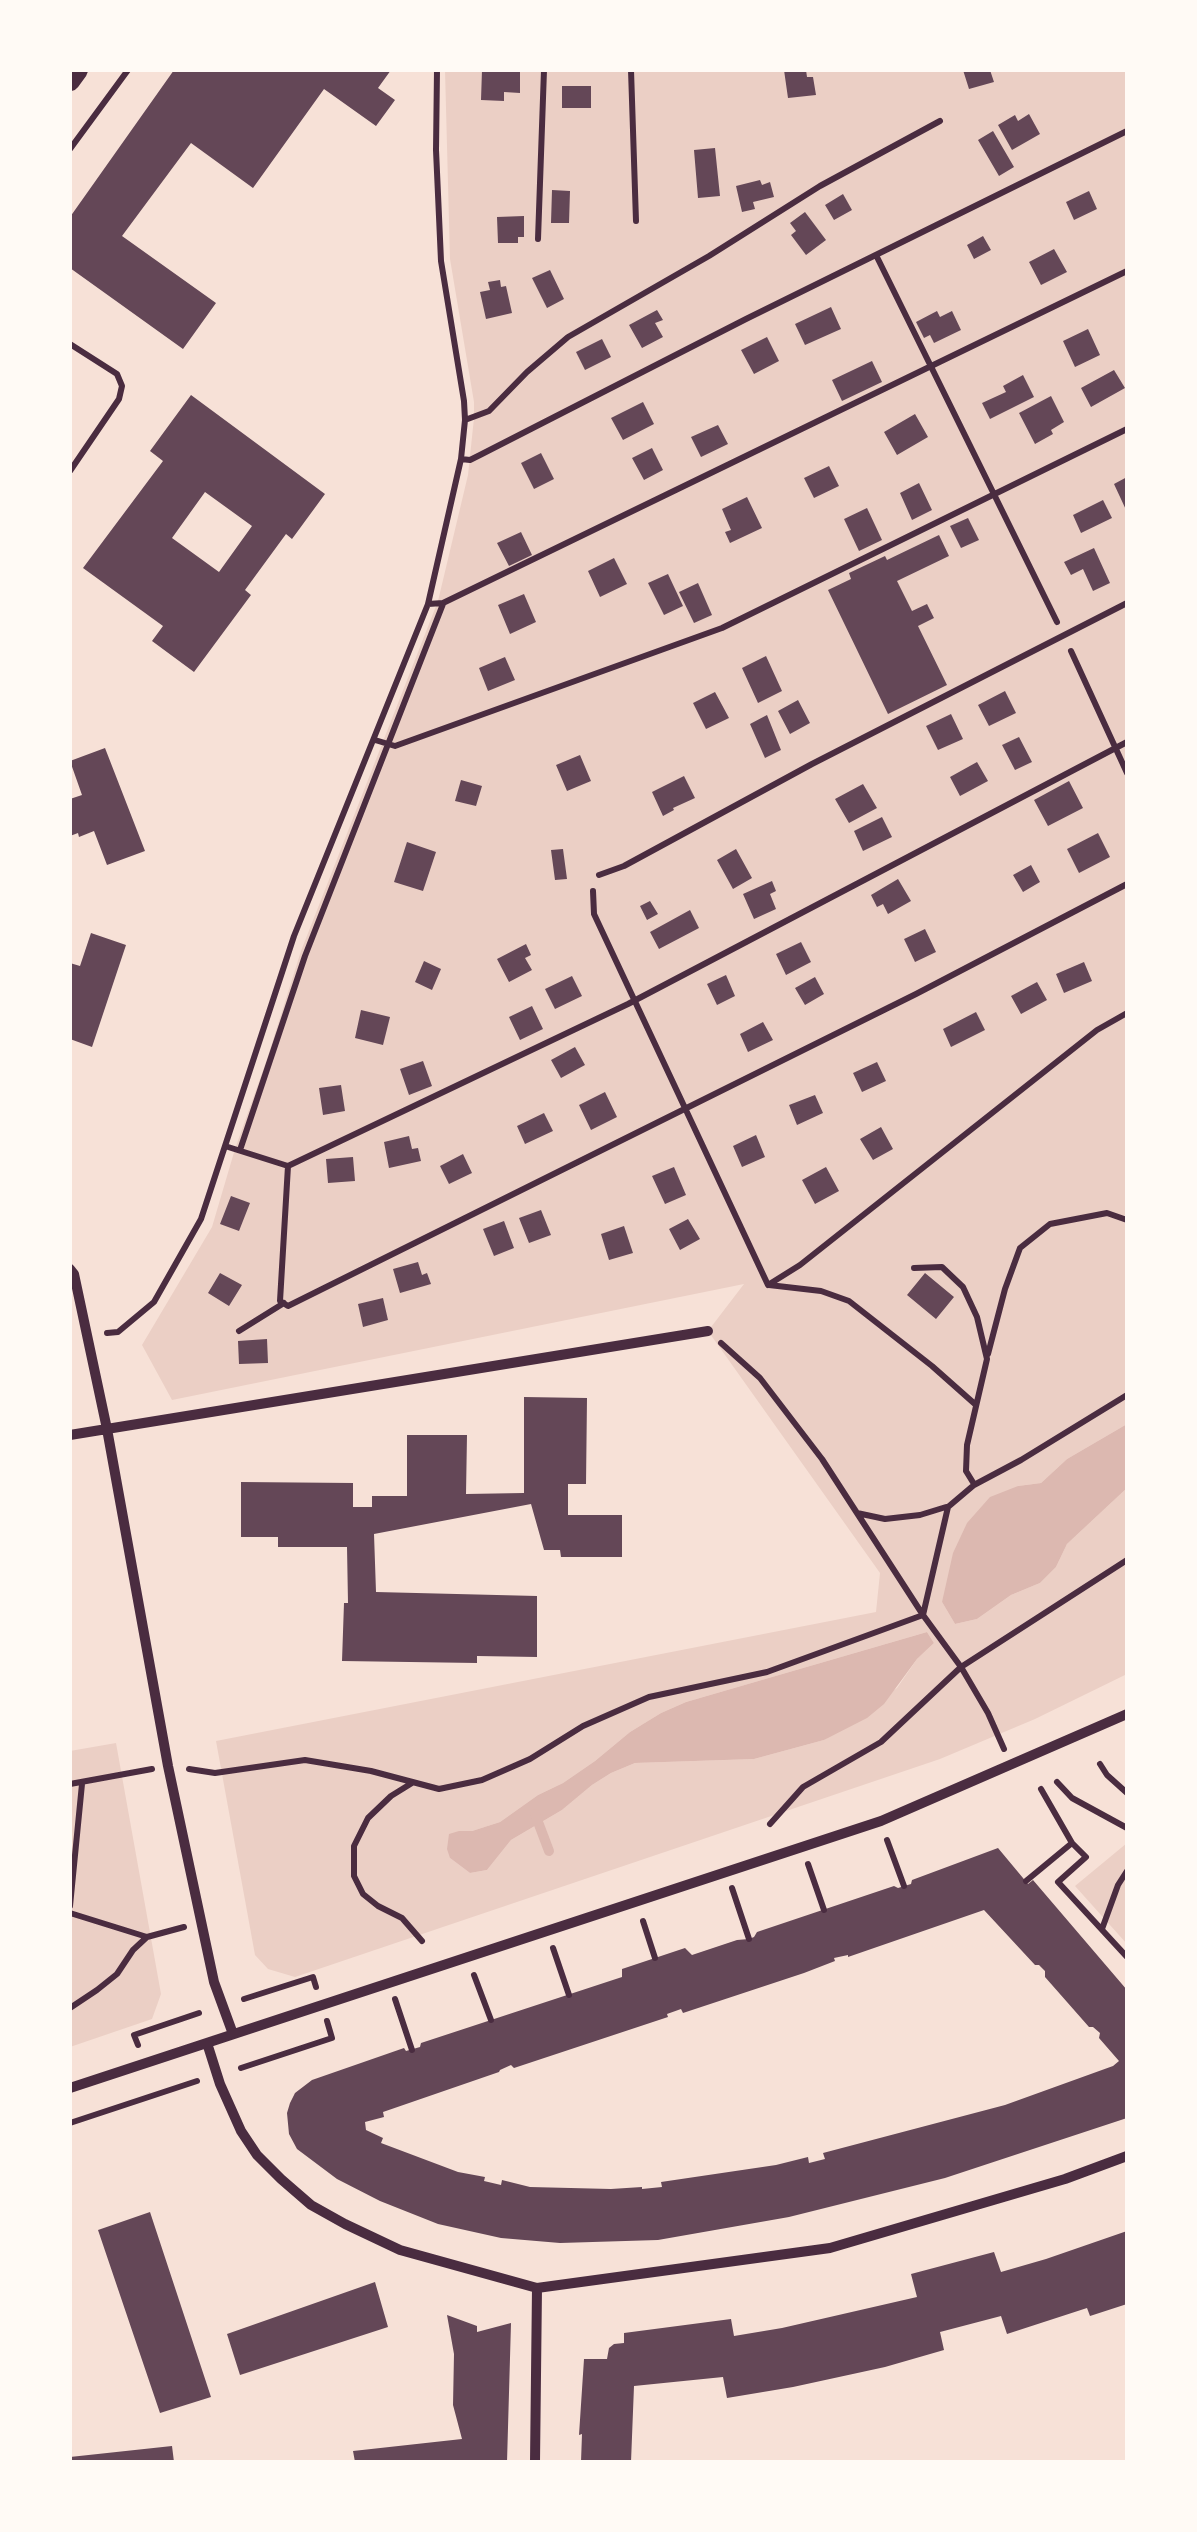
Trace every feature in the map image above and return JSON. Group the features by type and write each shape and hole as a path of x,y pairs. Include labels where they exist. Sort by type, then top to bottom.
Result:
{"main road":[{"path":"70,81 78,70"}],"street":[{"path":"70,1269 107,1429 168,1766 214,1982 233,2034"},
{"path":"70,1436 708,1331"},
{"path":"70,2088 881,1821 1008,1759 1127,1714"},
{"path":"207,2043 220,2084 257,2155 311,2205 400,2250 536,2288 830,2248 1065,2180 1127,2156"},
{"path":"535,2462 536,2288"}],"lane":[{"path":"70,344 117,374 122,386 119,399 70,471"},
{"path":"600,875 624,866 1127,602"}],"path":[{"path":"70,149 128,70"},
{"path":"87,1336 118,1332 154,1302 201,1219 294,936 428,604 461,460 465,420 441,260 437,70"},
{"path":"538,239 544,70"},
{"path":"631,70 636,220"},
{"path":"465,420 489,412 568,336 820,186 940,121"},
{"path":"461,460 480,456 1127,131"},
{"path":"876,255 1063,634 1127,773"},
{"path":"428,604 443,603 1127,271"},
{"path":"374,740 395,746 696,639 1127,429"},
{"path":"240,1150 305,956 443,603"},
{"path":"225,1146 288,1166 634,1000 1127,742"},
{"path":"600,875 591,895 594,914 768,1285"},
{"path":"239,1330 686,1110 1127,884"},
{"path":"768,1285 800,1264 1097,1030 1127,1013"},
{"path":"286,1305 280,1301 288,1166"},
{"path":"974,1485 966,1471 967,1444 1005,1289 1020,1248 1050,1224 1107,1214 1127,1220"},
{"path":"914,1268 942,1267 964,1287 987,1358"},
{"path":"768,1285 821,1291 850,1300 976,1406"},
{"path":"708,1331 760,1378 822,1460 961,1666 1008,1759"},
{"path":"857,1514 886,1519 948,1507 974,1485 1127,1395"},
{"path":"924,1616 948,1507"},
{"path":"770,1824 802,1788 881,1742 961,1666 1127,1560"},
{"path":"70,1784 168,1766 214,1773 305,1760 372,1771 438,1789 482,1780 530,1759 583,1726 649,1696 768,1672 924,1616"},
{"path":"1100,1764 1127,1793"},
{"path":"413,1782 368,1818 354,1846 354,1876 363,1894 402,1918 422,1941"},
{"path":"1057,1782 1072,1798 1127,1828"},
{"path":"82,1784 70,1909 146,1936 202,1923"},
{"path":"1041,1789 1072,1843 1086,1857 1058,1882 1127,1957"},
{"path":"881,1821 904,1886"},
{"path":"1026,1881 1072,1843"},
{"path":"802,1847 824,1910"},
{"path":"1102,1930 1127,1871"},
{"path":"726,1872 749,1939"},
{"path":"636,1901 655,1958"},
{"path":"547,1930 569,1994"},
{"path":"70,2008 116,1974 146,1936"},
{"path":"466,1956 491,2020"},
{"path":"244,1999 313,1977 318,1993"},
{"path":"389,1981 412,2050"},
{"path":"134,2036 199,2014"},
{"path":"241,2068 332,2038"},
{"path":"70,2124 197,2081"}],"shaded area":[{"path":"445,70 1127,70 1127,1424 1067,1459 1041,1483 1018,1486 942,1602 955,1624 977,1619 1011,1595 1040,1583 1056,1567 1067,1544 1127,1488 1127,1674 940,1759 295,1977 268,1969 255,1955 216,1741 876,1612 880,1573 708,1331 744,1284 172,1400 142,1345 212,1227 301,951 438,601 468,475 474,418 450,259","holes":["927,1632 934,1643 897,1688 824,1740 754,1759 635,1763 611,1773 562,1810 511,1840 487,1870 470,1873 450,1858 459,1831 500,1822 563,1783 661,1713 686,1702"]},
{"path":"1127,1424 1127,1488 1067,1544 1056,1567 1040,1583 1011,1595 977,1619 955,1624 942,1602 953,1553 967,1523 990,1497 1018,1486 1041,1483 1067,1459"},
{"path":"927,1632 934,1643 917,1659 884,1704 867,1718 824,1740 754,1759 635,1763 611,1773 562,1810 511,1840 487,1870 470,1873 450,1858 449,1834 500,1822 563,1783 661,1713 686,1702"},
{"path":"116,1743 161,1994 152,2019 70,2047 70,1751"},
{"path":"1127,1843 1127,1944 1075,1886"}],"building":[{"path":"174,70 391,70 378,88 395,100 376,126 324,89 253,188 191,143 122,236 216,303 183,349 70,268 70,217"},
{"path":"482,70 520,70 520,93 504,92 504,101 481,100"},
{"path":"784,70 806,70 807,77 813,77 816,95 788,98"},
{"path":"963,70 990,70 994,82 969,89"},
{"path":"562,86 591,86 591,108 562,108"},
{"path":"1029,114 1040,134 1012,150 998,125 1015,115 1018,121"},
{"path":"993,131 1014,167 999,176 978,140"},
{"path":"715,148 720,196 698,198 694,150"},
{"path":"760,180 762,185 770,182 774,197 753,202 755,209 742,212 736,186"},
{"path":"552,190 570,191 569,223 551,223"},
{"path":"1089,191 1097,209 1074,220 1066,202"},
{"path":"843,194 852,210 834,220 825,205"},
{"path":"805,212 826,240 806,255 791,235 796,231 790,223"},
{"path":"524,216 524,237 518,237 518,243 498,243 497,217"},
{"path":"983,236 991,250 974,259 967,245"},
{"path":"1054,249 1067,272 1041,285 1029,262"},
{"path":"550,270 564,299 547,308 532,278"},
{"path":"500,280 501,287 506,286 512,313 486,319 480,292 490,290 488,282"},
{"path":"831,307 841,329 805,345 795,324"},
{"path":"657,310 663,320 655,323 663,337 642,348 629,325"},
{"path":"937,311 940,317 952,311 961,330 934,343 930,335 924,338 916,322"},
{"path":"1088,329 1100,355 1075,367 1063,341"},
{"path":"767,337 779,361 754,374 741,350"},
{"path":"602,339 611,357 585,370 576,352"},
{"path":"872,361 882,382 842,401 832,380"},
{"path":"1114,370 1125,388 1091,407 1081,388"},
{"path":"1023,375 1034,397 990,419 982,403 1006,392 1003,386"},
{"path":"191,395 325,494 292,539 286,534 245,590 251,595 194,672 152,641 163,626 83,568 163,461 150,451","holes":["205,492 252,526 219,572 172,538"]},
{"path":"1051,396 1064,422 1035,444 1019,413"},
{"path":"643,402 654,424 623,440 611,418"},
{"path":"915,414 928,437 897,455 884,432"},
{"path":"718,425 728,444 701,457 691,437"},
{"path":"652,448 663,470 644,480 632,458"},
{"path":"541,453 554,479 534,489 521,463"},
{"path":"829,466 839,486 814,498 804,478"},
{"path":"1127,477 1127,512 1114,484"},
{"path":"919,483 932,510 912,520 900,493"},
{"path":"747,497 762,528 730,543 725,532 731,530 722,509"},
{"path":"1103,500 1112,518 1081,533 1073,515"},
{"path":"867,508 882,540 859,551 844,519"},
{"path":"968,518 979,540 961,548 950,526"},
{"path":"521,532 532,555 509,566 497,543"},
{"path":"939,535 949,556 897,581 912,611 927,604 934,618 918,626 947,685 888,714 828,590 851,579 849,573"},
{"path":"1094,548 1110,583 1093,591 1083,569 1071,575 1064,562"},
{"path":"614,558 627,584 600,597 588,571"},
{"path":"668,574 683,606 664,615 648,583"},
{"path":"698,583 712,615 694,623 679,592"},
{"path":"524,594 536,622 510,634 498,605"},
{"path":"766,656 782,691 758,703 742,668"},
{"path":"505,657 515,680 488,691 479,668"},
{"path":"1005,691 1016,713 989,726 978,705"},
{"path":"715,692 729,718 706,729 693,703"},
{"path":"798,700 810,723 790,734 778,711"},
{"path":"951,714 963,739 938,750 926,726"},
{"path":"767,715 781,750 765,758 750,724"},
{"path":"1019,737 1032,762 1015,770 1002,745"},
{"path":"105,748 145,851 107,865 94,831 70,836 70,799 82,795 70,761"},
{"path":"580,755 591,781 567,791 556,765"},
{"path":"977,762 988,781 960,796 950,777"},
{"path":"684,776 695,798 663,816 652,792"},
{"path":"461,780 482,786 476,806 455,801"},
{"path":"1069,781 1083,808 1048,826 1034,800"},
{"path":"863,784 877,808 849,823 835,799"},
{"path":"882,817 892,837 863,851 854,831"},
{"path":"1098,833 1110,857 1079,873 1067,849"},
{"path":"407,842 436,852 423,891 394,882"},
{"path":"563,849 567,879 555,880 551,850"},
{"path":"736,849 752,878 733,889 717,860"},
{"path":"1031,865 1040,882 1023,892 1013,875"},
{"path":"898,879 911,901 888,914 883,904 877,907 871,895"},
{"path":"772,881 776,891 770,894 776,909 754,919 743,894"},
{"path":"650,901 658,914 647,920 640,906"},
{"path":"690,910 699,928 659,949 650,932"},
{"path":"925,929 936,952 915,962 904,939"},
{"path":"91,933 126,945 92,1047 70,1039 70,963 80,966"},
{"path":"801,942 811,962 786,975 776,954"},
{"path":"526,944 531,955 525,958 532,970 509,982 497,959"},
{"path":"424,961 441,969 432,990 415,982"},
{"path":"1084,962 1092,981 1064,993 1056,974"},
{"path":"726,975 735,996 717,1005 707,984"},
{"path":"572,976 582,996 555,1009 545,989"},
{"path":"815,977 824,994 805,1005 795,988"},
{"path":"1037,982 1047,1000 1021,1014 1011,996"},
{"path":"532,1006 543,1029 520,1040 509,1017"},
{"path":"361,1010 390,1017 383,1045 355,1038"},
{"path":"976,1012 985,1030 951,1047 943,1029"},
{"path":"763,1022 773,1040 748,1052 740,1034"},
{"path":"575,1047 585,1065 561,1078 551,1060"},
{"path":"423,1061 432,1086 409,1095 400,1069"},
{"path":"877,1062 886,1081 862,1092 853,1073"},
{"path":"341,1085 345,1111 323,1115 319,1088"},
{"path":"605,1092 617,1117 591,1130 579,1105"},
{"path":"815,1095 823,1113 797,1125 789,1105"},
{"path":"544,1113 553,1131 525,1144 517,1126"},
{"path":"881,1127 893,1149 873,1160 860,1139"},
{"path":"756,1135 765,1157 742,1167 733,1146"},
{"path":"409,1136 421,1161 389,1168 384,1142"},
{"path":"463,1154 472,1173 449,1184 440,1166"},
{"path":"353,1157 355,1181 328,1183 326,1159"},
{"path":"674,1167 686,1195 665,1204 652,1176"},
{"path":"826,1167 839,1191 815,1204 802,1180"},
{"path":"231,1196 250,1203 239,1231 220,1224"},
{"path":"541,1210 551,1235 529,1243 519,1218"},
{"path":"688,1219 700,1239 680,1250 669,1229"},
{"path":"504,1221 514,1248 494,1256 483,1229"},
{"path":"624,1226 633,1253 609,1260 601,1234"},
{"path":"418,1262 422,1275 427,1273 431,1284 400,1293 393,1269"},
{"path":"220,1273 242,1285 229,1306 208,1293"},
{"path":"925,1273 954,1297 936,1319 907,1295"},
{"path":"383,1298 388,1320 363,1327 358,1304"},
{"path":"267,1339 268,1363 239,1364 238,1341"},
{"path":"524,1397 587,1398 586,1484 568,1484 568,1515 622,1515 622,1557 561,1557 560,1550 544,1550 531,1504 374,1534 376,1592 537,1596 537,1657 477,1656 477,1663 342,1661 344,1603 348,1603 347,1547 278,1547 278,1537 241,1537 241,1482 353,1483 353,1507 372,1507 372,1496 407,1496 407,1435 467,1435 466,1494 524,1493"},
{"path":"998,1848 1028,1884 1033,1880 1127,1990 1127,2118 945,2178 789,2217 658,2240 560,2243 501,2238 438,2224 380,2201 337,2179 297,2149 289,2134 290,2103 295,2093 312,2080 622,1977 622,1969 685,1948 692,1955 749,1939 757,1932 894,1886 911,1884 912,1880","holes":["984,1910 1045,1971 1045,1977 1089,2027 1100,2033 1099,2038 1119,2061 1005,2105 823,2153 825,2159 809,2163 808,2157 661,2182 662,2187 642,2189 530,2187 502,2180 501,2185 381,2143 383,2138 366,2130 365,2122 384,2117 383,2112 511,2065 514,2068 668,2017 667,2014 681,2009 683,2013 804,1973 835,1961 834,1958 848,1957"]},
{"path":"150,2212 211,2397 160,2413 98,2230"},
{"path":"1127,2231 1127,2304 1090,2316 1087,2308 1007,2334 1001,2316 940,2332 944,2350 885,2367 727,2398 723,2377 634,2386 631,2462 581,2462 584,2359 607,2359 609,2348 624,2343 624,2333 731,2319 734,2336 782,2328 917,2297 911,2274 994,2252 1001,2272"},
{"path":"375,2282 388,2327 240,2375 227,2334"},
{"path":"447,2315 477,2326 477,2332 511,2323 507,2462 355,2462 353,2451 462,2439 453,2405 454,2354"},
{"path":"172,2446 174,2462 70,2462 70,2457"}],"waterway":[{"path":"535,1814 549,1851"}]}
